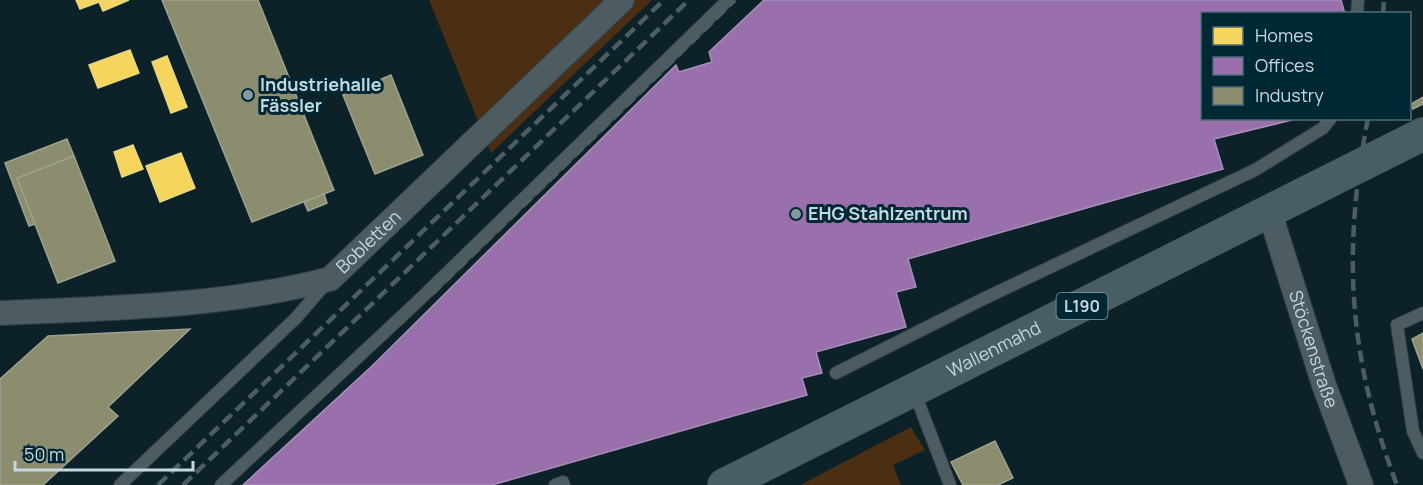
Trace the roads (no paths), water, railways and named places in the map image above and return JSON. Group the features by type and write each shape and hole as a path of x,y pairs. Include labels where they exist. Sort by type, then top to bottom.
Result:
{"main road":[{"name":"Wallenmahd","path":"724,485 1423,134"}],"street":[{"name":"Bobletten","path":"0,313 222,301 276,293 330,279 622,0"},
{"name":"Stöckenstraße","path":"1269,210 1324,385 1361,485"}],"lane":[{"path":"221,485 416,303 728,0"},
{"path":"836,373 982,299 1256,170 1323,128 1329,120"},
{"path":"120,485 296,318 330,279"},
{"path":"1423,314 1396,325 1413,431 1423,453"},
{"path":"913,390 950,485"},
{"path":"555,485 563,482 564,485"}],"railway":[{"path":"158,485 664,0"},
{"path":"183,485 689,0"},
{"path":"432,294 735,0"},
{"path":"1383,12 1384,0"},
{"path":"1368,120 1355,214 1354,304 1359,348 1368,392 1397,485"}],"place":[{"name":"Industriehalle Fässler","path":"248,95"},
{"name":"EHG Stahlzentrum","path":"796,214"}]}
